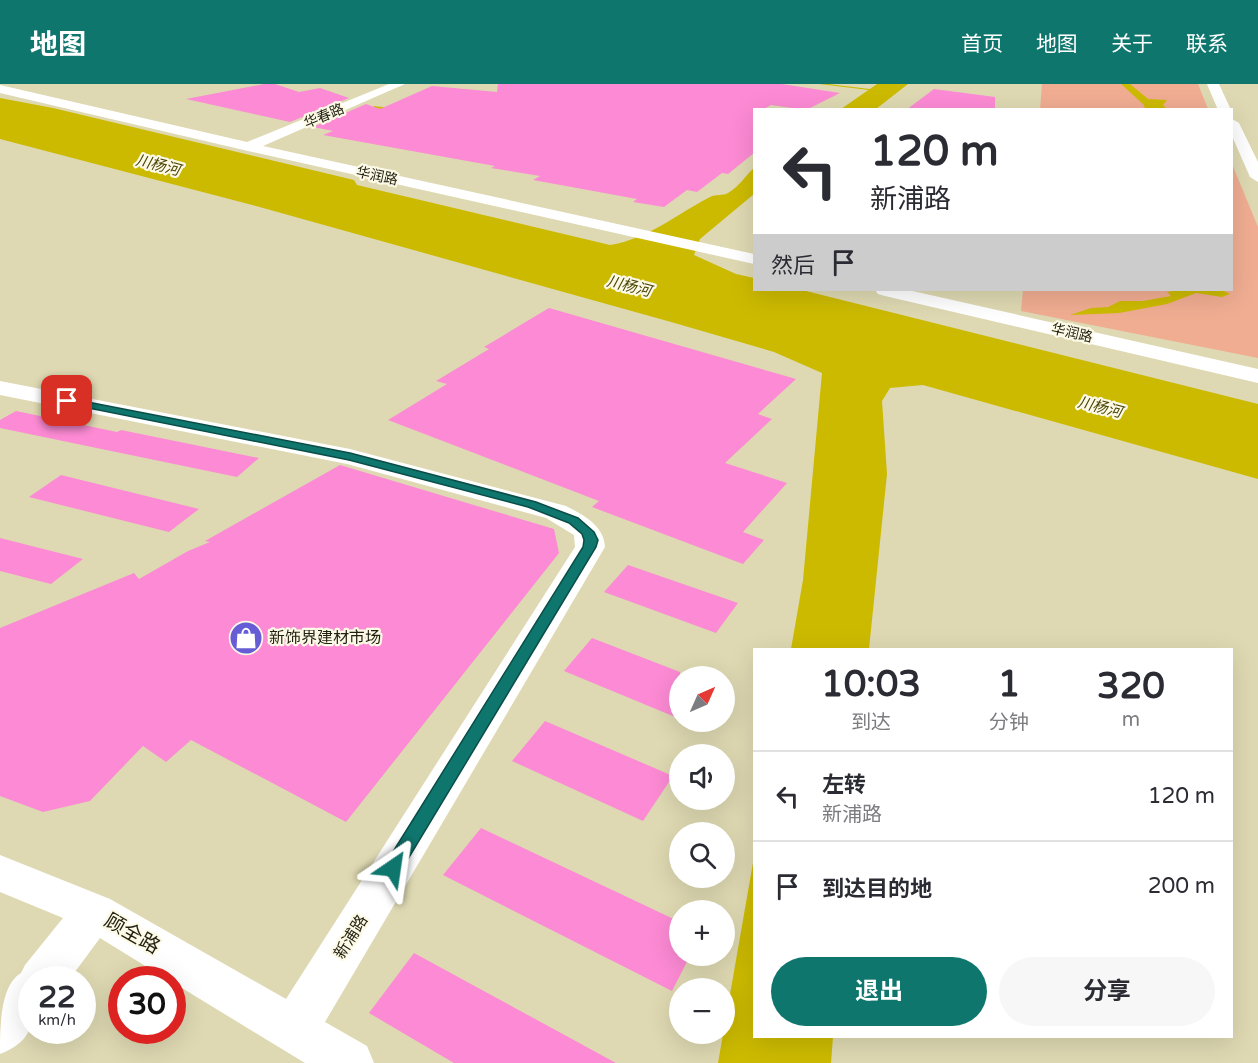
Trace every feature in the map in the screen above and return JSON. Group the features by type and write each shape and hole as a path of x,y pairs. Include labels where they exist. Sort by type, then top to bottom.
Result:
{"street":[{"name":"华春路","path":"248,147 399,84"},
{"path":"1213,84 1224,108"},
{"name":"华润路","path":"0,89 248,147 753,259"},
{"path":"1233,125 1258,177"},
{"name":"华润路","path":"889,291 1258,376"},
{"name":"新浦路","path":"0,388 361,460 556,512 574,520 588,532 591,540 590,547 294,1029"},
{"name":"顾全路","path":"0,873 95,912 350,1063"},
{"path":"52,966 95,912"},
{"path":"0,1031 18,1008"}],"shaded area":[{"path":"1042,84 1198,84 1208,108 1040,108"},
{"path":"1233,166 1258,227 1258,358 1021,311 1023,291 1233,291"}],"water":[{"path":"877,84 908,84 877,108 842,108"},
{"path":"1121,84 1130,84 1148,99 1167,100 1163,105 1166,108 1145,108"},
{"name":"川杨河","path":"0,98 53,108 354,180 357,185 610,245 650,232 710,197 728,193 753,169 753,195 700,239 694,255 736,274 753,278 753,291 806,291 1258,404 1258,479 923,385 890,388 882,401 887,474 869,648 791,648 803,580 822,373 774,352 671,322 256,206 0,139"},
{"path":"1224,291 1230,294 1222,297 1196,293 1167,304 1119,313 1070,315 1091,308 1108,307 1120,301 1143,301 1171,296 1167,292"},
{"path":"753,863 753,1038 833,1038 831,1063 718,1063 721,1044 735,1044 735,978 733,978"}],"building":[{"path":"264,84 275,84 299,92 320,88 349,98 290,122 186,99"},
{"path":"498,84 782,84 840,93 810,108 771,105 766,108 753,108 753,154 728,174 722,173 697,192 687,190 664,207 633,202 637,199 533,180 540,176 491,168 495,166 323,135 333,131 313,127 366,104 380,109 432,86 497,92"},
{"path":"934,89 995,97 995,108 909,108"},
{"path":"549,308 796,379 758,414 772,419 725,463 787,483 743,532 764,540 743,564 592,507 599,501 388,420 447,384 436,381 489,349 484,347"},
{"path":"16,411 259,458 237,477 0,428 0,420"},
{"name":"新饰界建材市场","path":"340,465 554,529 559,553 346,822 191,740 166,762 143,746 90,801 43,812 0,796 0,628 134,573 139,579 188,551 210,542 205,541"},
{"path":"61,475 199,509 169,532 29,497"},
{"path":"0,538 83,559 51,584 0,571"},
{"path":"628,565 738,603 716,633 604,592"},
{"path":"592,638 669,668 669,714 564,671"},
{"path":"545,721 669,774 669,782 643,821 512,761"},
{"path":"481,828 669,917 669,966 685,966 679,978 669,978 669,989 443,875"},
{"path":"414,953 616,1063 454,1063 369,1013"}],"waterway":[{"path":"820,84 877,90"},
{"path":"374,107 390,109"}],"place":[{"name":"新饰界建材市场","path":"246,638"}],"route":[{"path":"67,401 350,457 532,504 574,520 588,532 591,540 590,547 393,868"}]}
